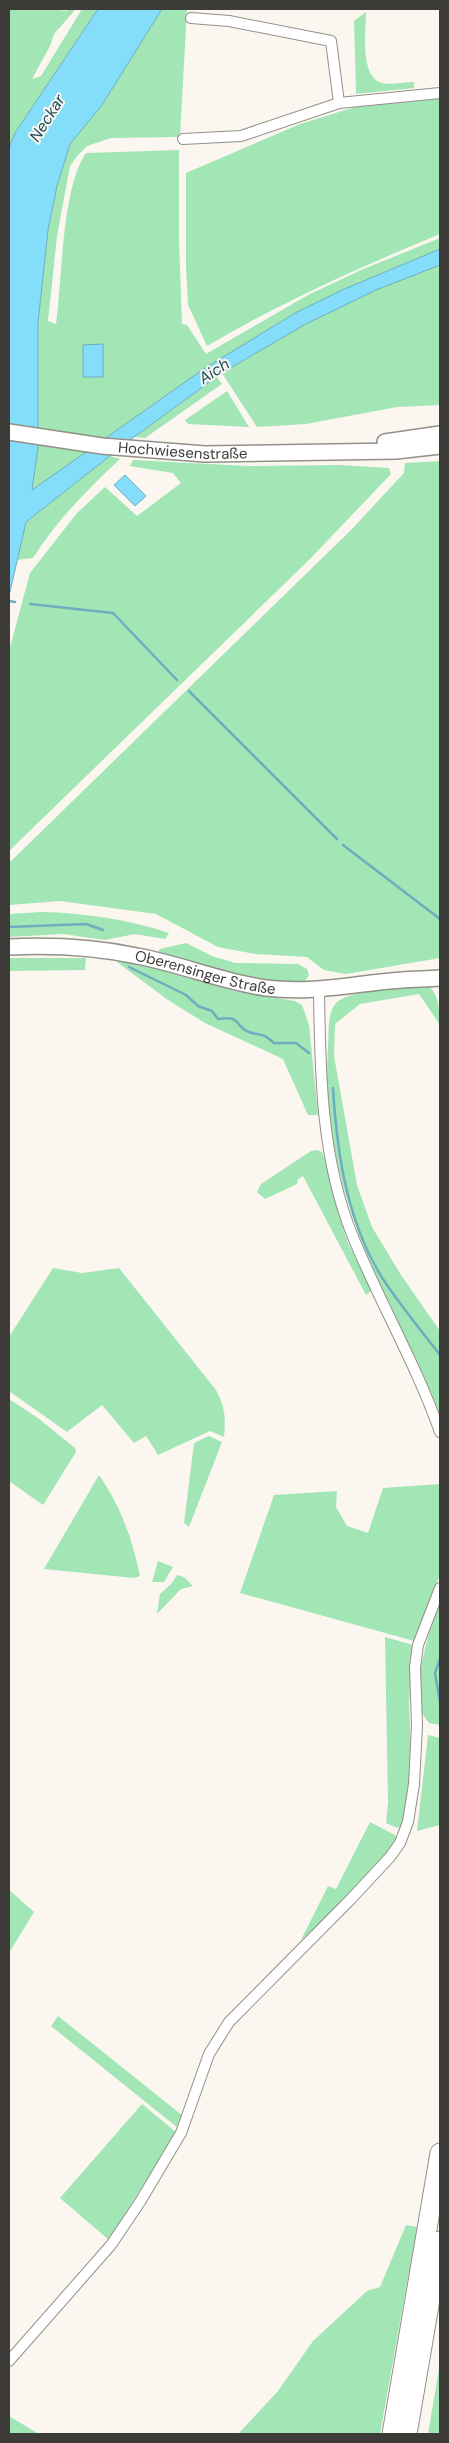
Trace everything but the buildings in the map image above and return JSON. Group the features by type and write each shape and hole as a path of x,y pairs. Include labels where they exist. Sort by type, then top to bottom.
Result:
{"highway":[{"path":"392,2434 440,2153"},
{"path":"407,2434 440,2241"}],"street":[{"path":"191,18 229,21 332,41 339,103"},
{"path":"183,139 241,136 339,103 440,93"},
{"name":"Hochwiesenstraße","path":"9,432 68,442 154,451 254,454 357,449 412,449 439,437"},
{"name":"Hochwiesenstraße","path":"357,449 383,442 439,437"},
{"path":"412,449 440,453"},
{"name":"Oberensinger Straße","path":"9,947 64,946 95,948 139,956 241,984 268,988 319,990 402,980 440,978"},
{"name":"Oberensinger Straße","path":"402,980 440,969"},
{"path":"319,990 323,1106 341,1201 352,1236 411,1360 440,1432"},
{"path":"9,2360 111,2245 140,2202 182,2133 209,2054 229,2022 351,1899 400,1844 408,1822 414,1784 417,1725 415,1675 418,1645 440,1588"}],"green space":[{"path":"9,9 67,11 68,9 76,9 54,34 50,46 32,79 41,76 82,9 98,9 15,133 9,148"},
{"path":"162,9 187,9 180,137 111,138 87,146 70,166 57,236 48,321 56,324 68,210 78,168 86,153 179,150 179,240 182,324 187,325 206,354 308,295 361,270 440,238 440,249 342,290 161,399 32,491 38,448 38,323 48,230 57,186 70,144 102,105"},
{"path":"366,12 365,50 369,70 373,77 379,82 386,84 414,82 414,88 356,94 354,21"},
{"path":"440,98 440,234 322,286 207,346 188,305 186,173 300,124 368,103"},
{"path":"440,265 440,405 397,407 306,424 257,427 222,373 304,325 376,290"},
{"path":"217,377 222,384 145,438 134,437"},
{"path":"227,391 249,427 188,424 185,420"},
{"path":"110,456 120,459 73,506 33,558 17,560 26,522"},
{"path":"133,460 248,466 340,465 389,468 391,474 310,559 9,851 9,651 30,573 77,513 105,487 137,516 181,483 173,473 130,466"},
{"path":"440,461 440,958 346,974 324,970 307,957 255,954 218,947 156,914 60,901 9,905 9,863 352,529 404,473 405,463"},
{"path":"41,912 106,918 169,933 165,939 135,934 105,940 63,934 9,937 9,914"},
{"path":"186,943 212,956 235,963 298,964 307,969 309,975 304,983 249,979 155,955 160,949"},
{"path":"9,958 86,958 85,970 9,971"},
{"path":"113,959 133,962 238,992 295,1001 302,1005 309,1025 318,1115 308,1115 283,1059 205,1023 168,1000"},
{"path":"428,985 437,998 440,1025 419,994 360,1004 335,1024 334,1056 357,1185 372,1227 401,1275 440,1331 440,1419 430,1391 372,1267 356,1225 342,1183 333,1139 328,1094 329,1024 331,1012 336,1003 343,998 366,992"},
{"path":"317,1150 322,1152 325,1159 338,1213 348,1243 372,1290 366,1295 303,1176 298,1179 297,1184 265,1199 257,1192 261,1184 311,1151"},
{"path":"53,1268 82,1273 119,1268 216,1390 224,1413 224,1437 210,1431 158,1455 146,1436 134,1443 102,1405 67,1432 9,1391 9,1337"},
{"path":"9,1399 38,1418 75,1448 76,1452 43,1505 9,1481"},
{"path":"209,1436 222,1442 189,1527 184,1523 194,1443"},
{"path":"99,1475 114,1499 125,1523 140,1576 134,1578 44,1569"},
{"path":"440,1484 440,1574 414,1641 240,1593 274,1495 337,1491 336,1507 347,1526 368,1533 383,1488"},
{"path":"158,1561 173,1567 164,1582 152,1582"},
{"path":"177,1575 184,1577 193,1586 181,1589 157,1614 160,1594 172,1583"},
{"path":"440,1603 440,1725 429,1723 422,1713 419,1685 423,1656"},
{"path":"385,1637 413,1645 409,1701 411,1754 408,1797 402,1826 397,1828 386,1823 388,1802"},
{"path":"428,1735 440,1738 440,1825 417,1831"},
{"path":"370,1822 395,1835 397,1840 352,1893 301,1940 328,1886 336,1889"},
{"path":"9,1890 34,1912 9,1953"},
{"path":"58,2016 183,2116 178,2128 51,2026"},
{"path":"142,2104 176,2132 109,2240 60,2198"},
{"path":"406,2225 417,2227 380,2434 238,2434 278,2391 313,2341 367,2291 380,2287"},
{"path":"440,2363 440,2434 428,2434"},
{"path":"9,2416 39,2434 9,2434"}],"water":[{"path":"98,9 162,9 102,105 70,144 57,186 48,230 38,323 38,448 32,490 205,368 297,312 342,290 440,249 440,265 376,290 304,325 222,373 134,437 26,522 9,596 9,148 15,133"},
{"path":"103,344 103,377 83,377 83,345"},
{"path":"125,475 146,496 135,506 114,485"}],"waterway":[{"path":"9,601 15,602"},
{"path":"30,604 113,613 177,680"},
{"path":"189,691 337,839"},
{"path":"343,845 440,919"},
{"path":"9,927 86,924 103,930"},
{"path":"129,967 186,995 198,1006 212,1011 218,1019 231,1018 244,1030 264,1036 274,1043 296,1043 309,1053"},
{"path":"333,1088 338,1140 347,1192 364,1242 375,1266 389,1288 440,1355"},
{"path":"440,1659 435,1673 440,1702"}],"water label":[{"name":"Neckar","path":"47,118"},
{"name":"Aich","path":"214,371"}]}
